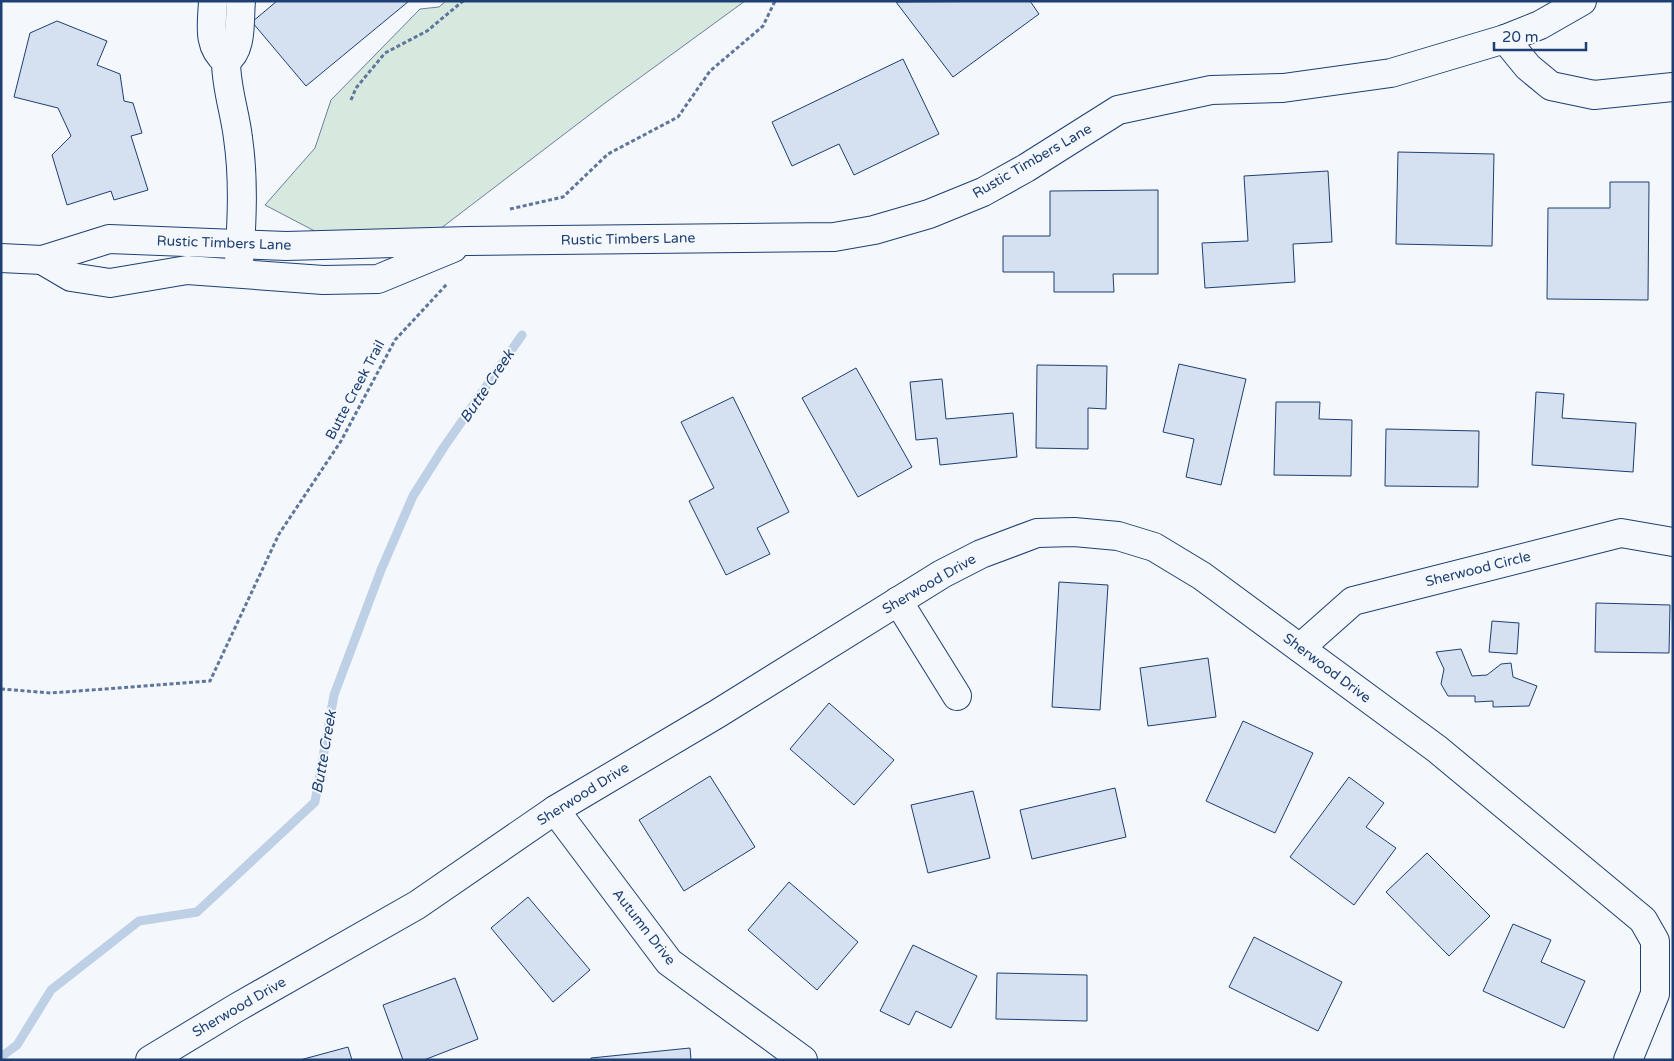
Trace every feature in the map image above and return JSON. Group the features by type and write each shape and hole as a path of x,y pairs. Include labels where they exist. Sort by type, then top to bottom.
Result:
{"street":[{"path":"213,1 213,43 218,54 226,62 226,82 238,137 241,162 239,274"},
{"path":"226,62 231,58 237,47 241,1"},
{"name":"Rustic Timbers Lane","path":"1,258 42,260 109,239 286,246 468,241 834,236 874,230 929,214 984,192 1118,110 1211,90 1283,88 1391,73 1505,39 1540,25 1582,1"},
{"path":"1505,39 1528,67 1551,86 1594,94 1673,87"},
{"name":"Rustic Timbers Lane","path":"42,260 71,277 110,283 187,270 324,280 378,279 468,241"},
{"name":"Sherwood Drive","path":"150,1060 236,1008 417,905 555,810 717,714 942,574 981,554 1037,533 1074,532 1118,536 1154,547 1202,576 1436,749 1643,920 1655,941 1655,994 1628,1060"},
{"name":"Sherwood Circle","path":"1300,648 1353,600 1621,533 1673,542"},
{"path":"898,601 957,696"},
{"name":"Autumn Drive","path":"555,810 669,962 803,1060"}],"path":[{"path":"351,100 356,88 385,53 427,31 463,1"},
{"path":"507,210 563,197 608,154 678,117 710,71 763,26 774,1"},
{"name":"Butte Creek Trail","path":"1,688 51,693 210,681 279,534 341,441 395,340 449,282"}],"shaded area":[{"path":"446,1 745,1 605,103 436,232 328,238 265,205 315,148 331,100 420,9 439,7"}],"building":[{"path":"277,1 409,1 306,86 252,22"},
{"path":"1030,1 1039,14 953,77 896,2"},
{"path":"57,21 107,41 97,65 120,74 124,101 133,103 142,133 131,136 148,190 114,200 111,191 67,205 52,155 71,136 58,108 14,97 30,33"},
{"path":"903,59 939,134 854,175 839,144 792,166 772,122"},
{"path":"1398,152 1494,154 1492,246 1396,244"},
{"path":"1328,171 1332,242 1293,244 1295,282 1205,288 1202,243 1248,241 1244,176"},
{"path":"1610,182 1649,182 1648,300 1547,299 1548,208 1610,208"},
{"path":"1158,190 1158,274 1113,274 1114,292 1054,292 1054,272 1003,272 1003,236 1050,236 1050,191"},
{"path":"1179,364 1246,379 1221,485 1186,477 1194,439 1163,432"},
{"path":"1037,365 1107,366 1106,409 1088,408 1088,449 1036,448"},
{"path":"856,368 912,467 858,497 802,398"},
{"path":"942,379 946,419 1013,413 1017,457 940,465 937,438 916,440 910,382"},
{"path":"1536,392 1564,394 1562,418 1636,423 1633,472 1532,465"},
{"path":"733,397 789,512 757,528 770,554 726,575 689,501 714,488 681,422"},
{"path":"1276,402 1320,402 1319,419 1352,420 1351,476 1274,475"},
{"path":"1386,429 1479,431 1478,487 1385,486"},
{"path":"1059,582 1108,585 1100,710 1052,707"},
{"path":"1596,603 1670,605 1669,653 1595,652"},
{"path":"1492,621 1519,623 1517,654 1489,652"},
{"path":"1461,649 1472,676 1487,675 1501,664 1511,663 1513,677 1537,686 1529,706 1493,707 1493,701 1475,702 1475,696 1448,696 1441,684 1444,669 1436,652"},
{"path":"1208,658 1216,717 1148,726 1140,668"},
{"path":"829,703 894,760 854,805 790,749"},
{"path":"1243,721 1313,753 1275,833 1206,801"},
{"path":"710,776 755,847 684,891 639,820"},
{"path":"1349,777 1384,803 1366,827 1396,848 1354,905 1290,857"},
{"path":"1115,788 1126,837 1032,859 1020,810"},
{"path":"973,791 990,858 928,873 911,805"},
{"path":"1427,853 1490,916 1449,956 1386,892"},
{"path":"789,882 858,942 817,990 748,930"},
{"path":"528,897 590,970 553,1002 491,928"},
{"path":"1513,924 1551,940 1541,962 1585,981 1564,1028 1483,991"},
{"path":"1254,937 1342,982 1318,1031 1229,987"},
{"path":"913,945 977,976 951,1028 916,1011 909,1025 880,1011"},
{"path":"997,973 1087,975 1087,1021 996,1019"},
{"path":"455,978 478,1039 424,1060 403,1060 383,1005"},
{"path":"348,1047 352,1060 300,1060"},
{"path":"690,1048 691,1060 591,1060 591,1058"}],"waterway":[{"name":"Butte Creek","path":"1,1057 17,1045 51,990 139,921 197,912 315,802 334,695 381,570 413,496 444,447 522,335"}]}
